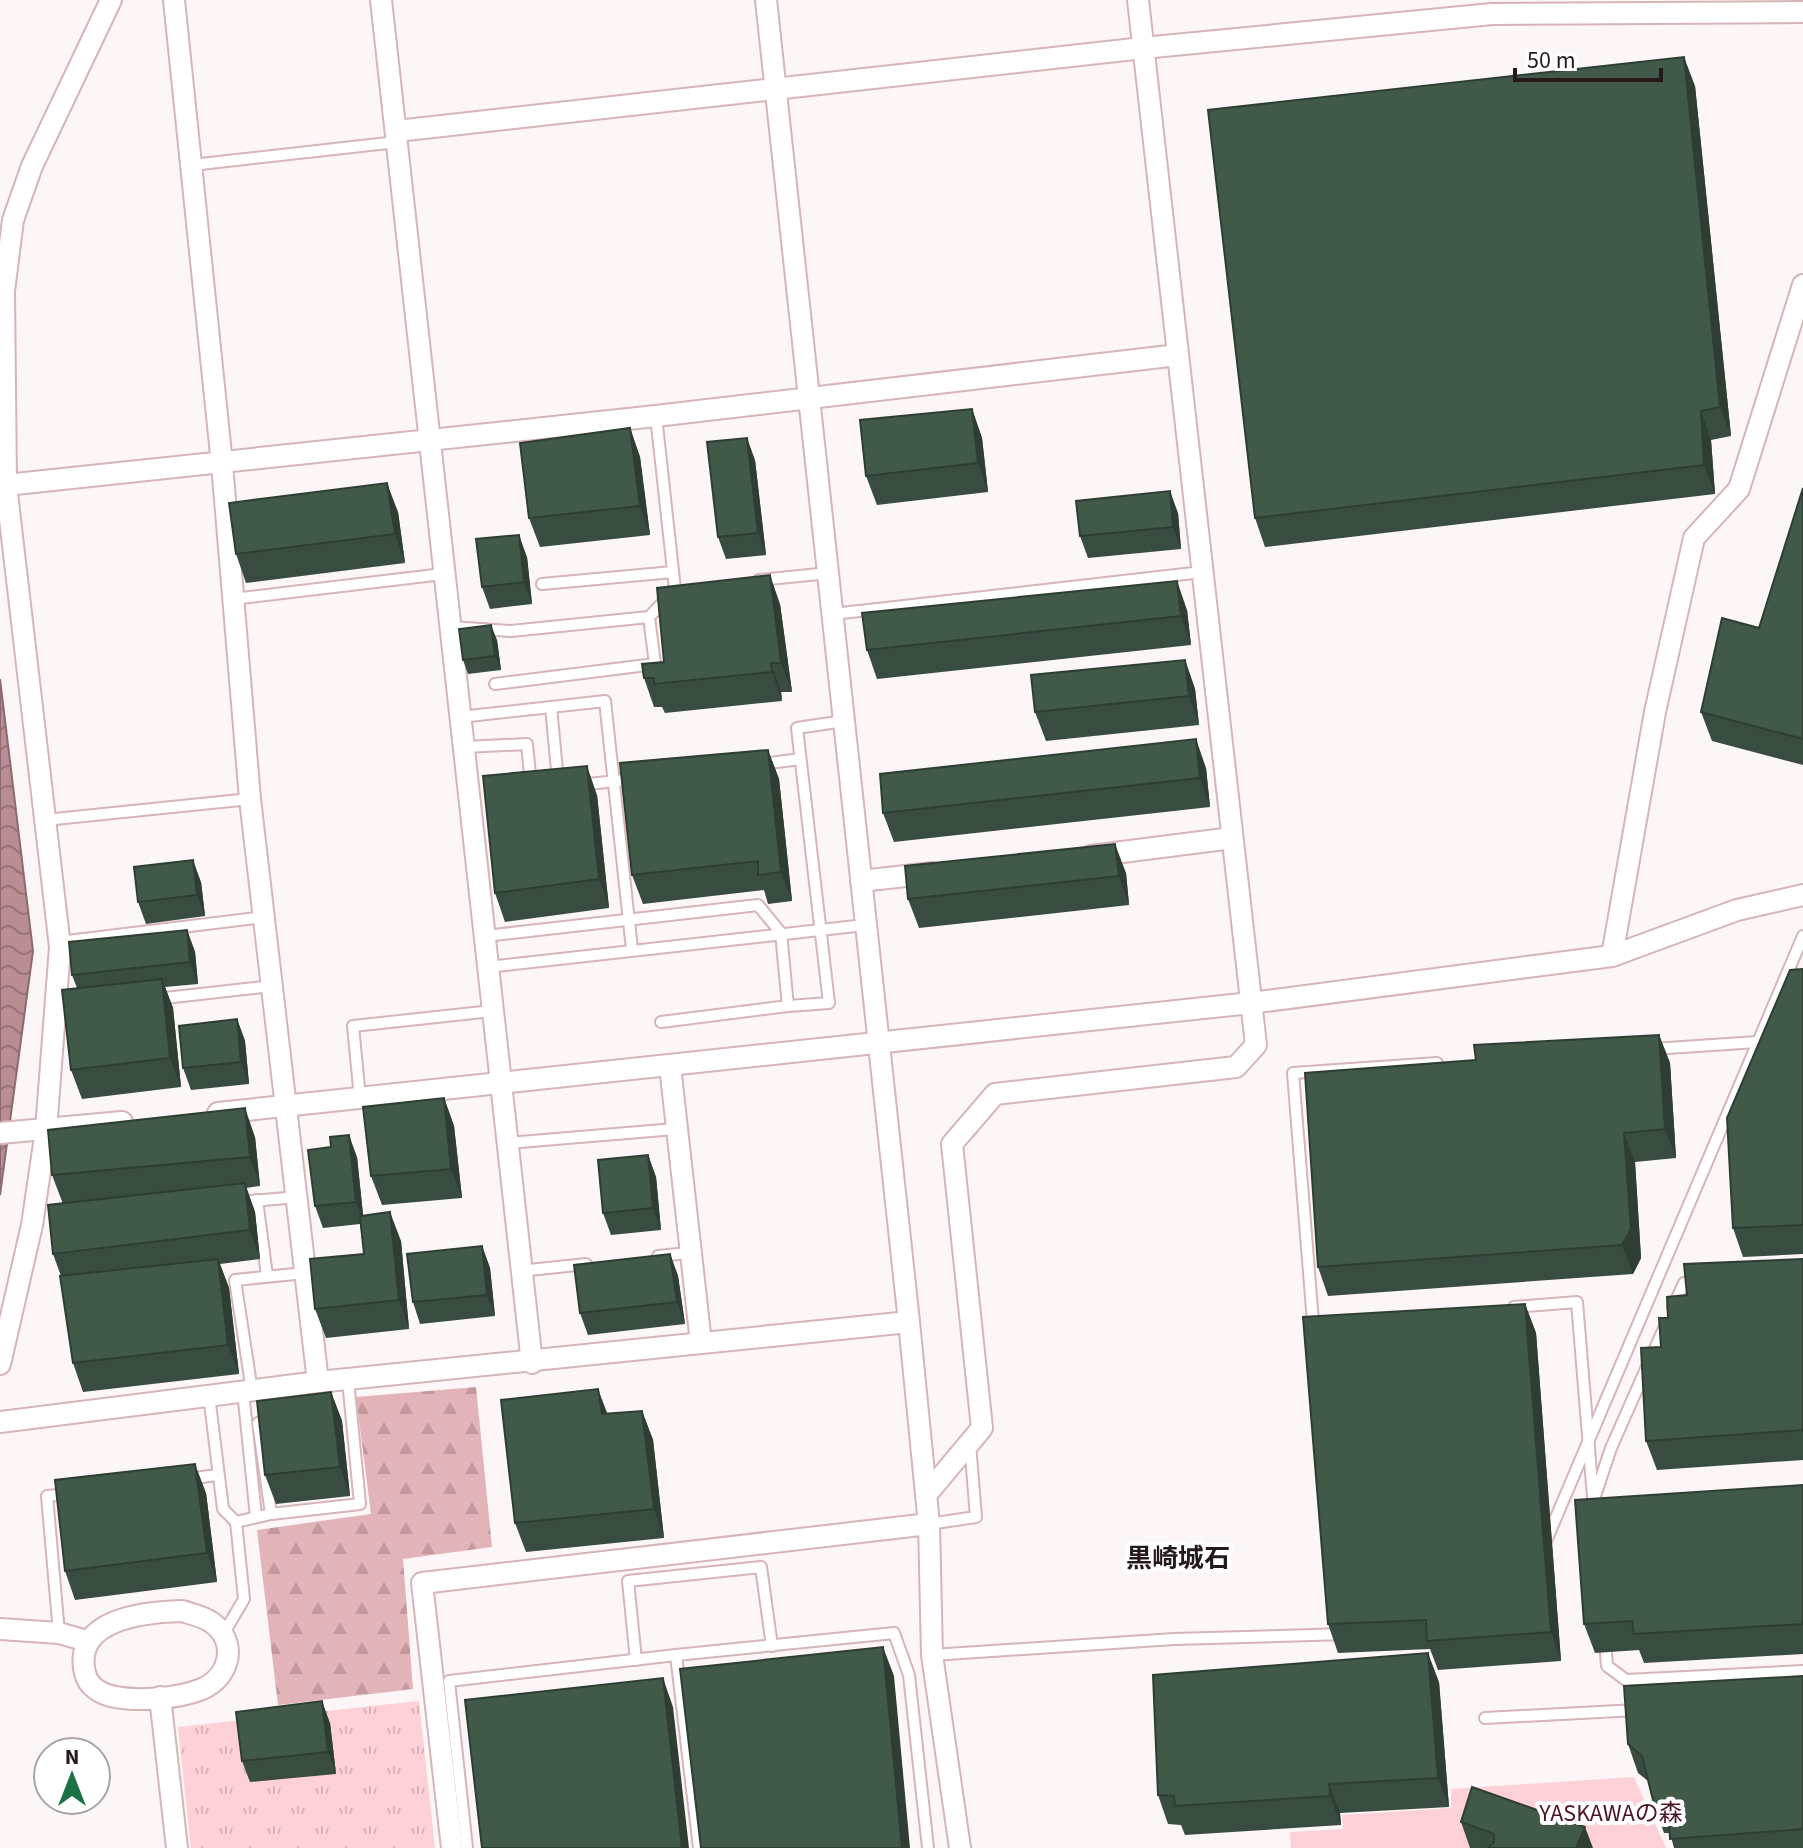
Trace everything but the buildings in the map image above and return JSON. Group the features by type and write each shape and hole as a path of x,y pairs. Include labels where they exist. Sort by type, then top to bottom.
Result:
{"street":[{"path":"0,1364 40,1224 46,1130 63,1010 59,942 6,485 4,291 13,220 32,166 111,0"},
{"path":"174,0 222,464 250,799 318,1382"},
{"path":"381,0 449,627 464,747 477,794 498,1084 532,1363"},
{"path":"766,0 806,397 829,573 909,1322 929,1524 932,1655 960,1848"},
{"path":"926,1495 982,1428 952,1144 995,1094 1236,1067 1256,1045 1138,0"},
{"path":"397,136 1493,7 1803,12"},
{"path":"1612,956 1655,712 1694,538 1739,489 1803,285"},
{"path":"6,485 656,416 1178,355"},
{"path":"1077,857 1232,838"},
{"path":"861,881 953,871"},
{"path":"196,1115 1251,1003 1612,956 1737,910 1803,895"},
{"path":"670,1066 701,1343"},
{"path":"7,1134 136,1121"},
{"path":"0,1422 318,1382 532,1363 909,1322"},
{"path":"452,1848 422,1583 929,1524"},
{"path":"182,1611 209,1620 224,1633 230,1655 222,1676 201,1689 160,1697 126,1699 101,1693 87,1680 82,1662 87,1641 123,1618 149,1612 182,1611"},
{"path":"0,1629 59,1633 87,1641"},
{"path":"160,1697 177,1848"}],"lane":[{"path":"192,165 397,136"},
{"path":"656,416 675,589"},
{"path":"542,584 673,572"},
{"path":"833,614 1202,572"},
{"path":"752,581 829,573"},
{"path":"233,599 443,574"},
{"path":"449,627 511,631 649,617 675,589 691,588"},
{"path":"495,684 655,664 649,617"},
{"path":"460,717 605,701 632,949"},
{"path":"551,707 559,787"},
{"path":"661,1022 829,1003 797,728 844,721"},
{"path":"464,747 527,744 532,789"},
{"path":"753,765 800,759"},
{"path":"516,791 645,778"},
{"path":"45,820 250,799"},
{"path":"485,936 629,917 758,905 781,933 788,1006"},
{"path":"59,942 264,917"},
{"path":"488,967 865,925"},
{"path":"1540,1557 1803,936"},
{"path":"148,1000 272,986"},
{"path":"360,1098 353,1026 492,1011"},
{"path":"1633,1050 1757,1042"},
{"path":"1329,1321 1313,1322 1293,1073 1448,1063"},
{"path":"507,1143 675,1129"},
{"path":"227,1204 298,1197"},
{"path":"257,1200 267,1276"},
{"path":"643,1258 689,1253"},
{"path":"520,1271 597,1263"},
{"path":"256,1517 235,1280 305,1273"},
{"path":"1594,1499 1611,1448 1684,1283 1714,1281"},
{"path":"1500,1308 1577,1302 1595,1515"},
{"path":"236,1522 271,1514 360,1504 348,1380"},
{"path":"209,1395 217,1475 223,1509 236,1522 244,1599 224,1633"},
{"path":"337,1415 353,1413"},
{"path":"271,1514 258,1423 290,1420"},
{"path":"929,1524 976,1517 970,1442"},
{"path":"171,1481 217,1475"},
{"path":"59,1633 47,1496 78,1493"},
{"path":"1594,1499 1609,1498"},
{"path":"636,1660 628,1581 761,1567 772,1646"},
{"path":"467,1848 449,1681 894,1633 909,1675 928,1848"},
{"path":"932,1655 1174,1639 1366,1634"},
{"path":"1605,1636 1607,1666 1626,1680 1803,1671"},
{"path":"676,1655 699,1848"},
{"path":"1485,1718 1644,1709"}],"green space":[{"path":"476,1387 492,1547 403,1559 413,1689 278,1705 257,1530 371,1514 356,1397"},
{"path":"419,1701 435,1848 191,1848 178,1727"},
{"name":"YASKAWAの森","path":"1634,1777 1666,1848 1291,1848 1290,1832 1343,1829 1342,1815 1451,1808 1451,1789"}],"water":[{"path":"0,679 33,951 0,1195"}],"district":[{"name":"黒崎城石","path":"1178,1558"}]}
